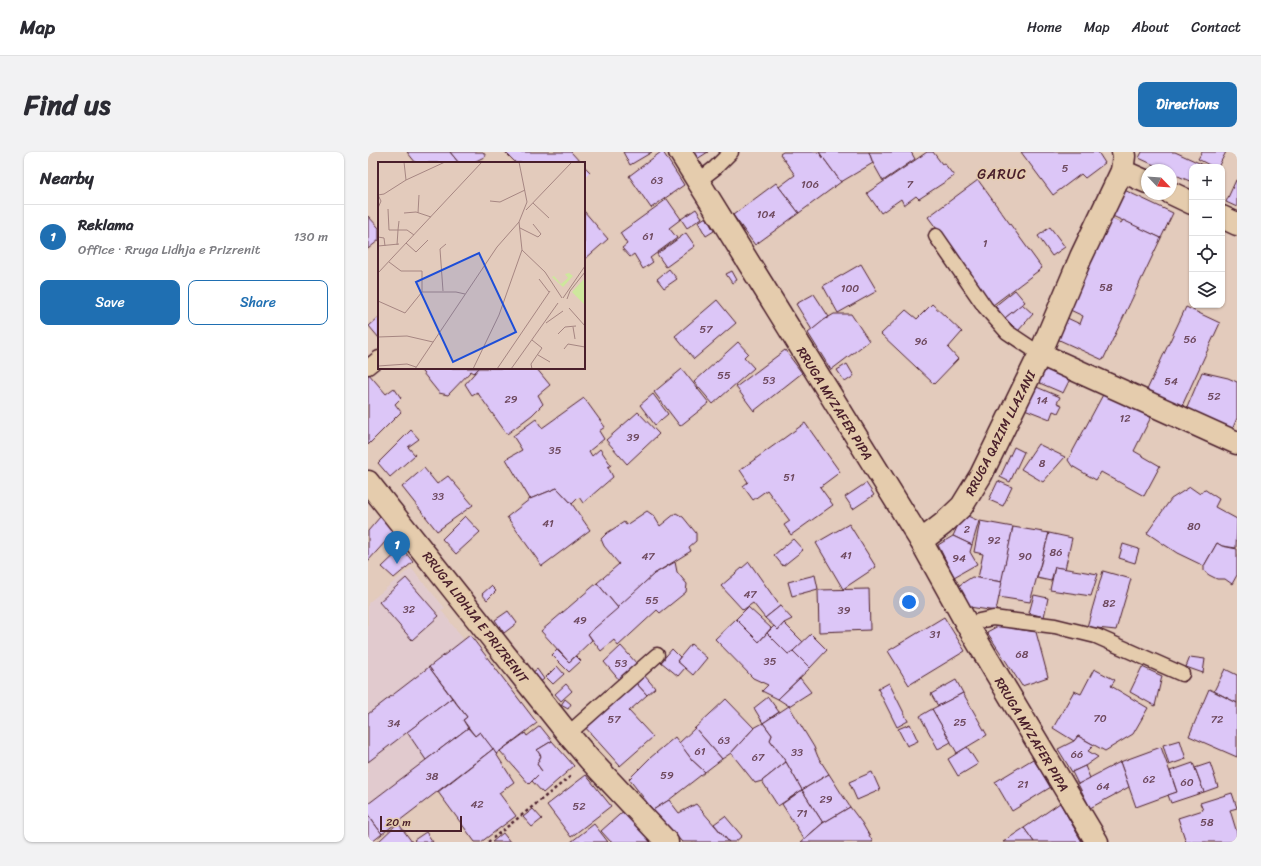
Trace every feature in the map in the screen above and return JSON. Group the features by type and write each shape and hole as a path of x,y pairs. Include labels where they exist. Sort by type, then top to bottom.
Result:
{"street":[{"name":"RRUGA MYZAFER PIPA","path":"680,152 697,182 921,541 968,626 1097,842"},
{"path":"1122,161 1141,177"},
{"name":"RRUGA QAZIM LLAZANI","path":"921,541 944,524 962,506 981,475 1040,354 1122,161"},
{"path":"1177,196 1189,202"},
{"path":"1225,218 1237,224"},
{"path":"1040,354 1237,443"},
{"name":"RRUGA LIDHJA E PRIZRENIT","path":"368,482 568,734 590,760 667,842"}],"lane":[{"path":"697,182 715,168 731,152"},
{"path":"936,236 986,307 1007,332 1040,354"},
{"path":"368,367 378,359"},
{"path":"968,626 979,621 993,618 1055,626 1096,636 1182,674"},
{"path":"568,734 657,654"}],"path":[{"path":"488,842 590,760"}],"shaded area":[{"path":"411,568 445,608 441,610 464,640 470,635 537,723 496,754 493,750 372,842 368,842 368,603"}],"building":[{"path":"407,152 450,152 458,162 415,162"},
{"path":"450,152 483,152 486,156 474,162 458,162"},
{"path":"505,152 571,152 580,162 515,162"},
{"path":"623,152 652,152 630,165"},
{"path":"663,152 684,185 651,208 629,176"},
{"path":"692,152 708,152 697,159"},
{"path":"783,152 819,152 841,182 799,213 779,187 795,175 780,154"},
{"path":"819,152 869,152 873,163 841,182"},
{"path":"869,152 911,152 915,159 883,181"},
{"path":"927,152 933,152 954,176 919,199 916,196 904,205 901,199 881,213 867,193"},
{"path":"1021,152 1098,152 1105,163 1085,178 1081,174 1053,195"},
{"path":"1142,152 1175,152 1201,164 1189,164 1189,181 1177,176 1177,164 1152,164 1139,158"},
{"path":"1202,152 1226,152 1220,164 1207,164 1198,159"},
{"path":"585,167 590,172 585,177"},
{"path":"978,180 1042,268 993,305 928,217"},
{"path":"1237,180 1237,207 1226,202"},
{"path":"776,183 799,213 755,245 733,215"},
{"path":"1120,188 1141,198 1141,200 1145,200 1173,213 1161,238 1108,214"},
{"path":"667,199 681,219 669,228 677,238 650,258 653,262 643,269 634,254 630,257 622,248 627,244 620,233"},
{"path":"696,209 702,218 687,228 681,219"},
{"path":"585,212 608,239 585,259"},
{"path":"368,216 378,227 378,241 368,249"},
{"path":"706,217 714,231 706,236 698,222"},
{"path":"1109,217 1121,223 1123,220 1161,238 1103,360 1055,338 1065,317 1080,324 1083,316 1066,308"},
{"path":"1050,227 1065,247 1052,256 1038,236"},
{"path":"686,233 695,246 666,267 657,254"},
{"path":"861,264 877,291 838,313 823,286"},
{"path":"669,269 677,279 664,288 657,279"},
{"path":"732,271 737,280 732,283 726,274"},
{"path":"1015,290 1025,302 1005,318 995,306"},
{"path":"814,294 829,317 812,330 796,304"},
{"path":"717,300 736,323 694,359 675,336"},
{"path":"932,304 962,332 948,348 958,359 934,384 881,334 906,310 917,319"},
{"path":"1022,304 1033,314 1018,331 1005,318"},
{"path":"1186,307 1220,323 1181,408 1146,392"},
{"path":"834,314 851,314 869,341 831,370 808,333"},
{"path":"378,318 378,337 369,326"},
{"path":"738,342 748,353 744,357 754,368 713,404 694,382"},
{"path":"785,350 802,373 754,411 736,387"},
{"path":"847,364 854,376 845,382 837,370"},
{"path":"1041,366 1070,379 1063,393 1035,381"},
{"path":"420,369 478,369 474,373 471,371 448,395 439,393"},
{"path":"478,369 537,369 550,385 538,395 543,404 532,415 507,434 477,392 472,395 465,384"},
{"path":"682,369 709,403 680,426 654,392"},
{"path":"1202,372 1228,378 1237,382 1237,418 1232,430 1186,410"},
{"path":"368,373 386,394 394,388 401,398 395,404 401,412 368,445"},
{"path":"1032,385 1060,397 1057,403 1062,405 1058,413 1053,411 1050,419 1022,408"},
{"path":"1106,389 1154,411 1134,451 1160,466 1144,496 1101,472 1096,480 1072,466 1068,460"},
{"path":"653,394 668,414 655,425 640,405"},
{"path":"584,398 605,427 599,431 604,439 589,451 592,456 600,449 611,465 608,467 613,477 583,503 579,497 572,504 557,488 530,499 506,459 522,450 513,436 536,419 542,428"},
{"path":"638,412 659,434 627,464 606,440"},
{"path":"805,423 840,472 820,487 833,505 791,535 784,525 790,521 767,490 753,500 743,486 748,482 740,470"},
{"path":"411,430 419,439 408,447 415,455 390,477 378,463"},
{"path":"1038,444 1065,457 1043,482 1021,469"},
{"path":"1014,447 1024,452 1010,482 1000,477"},
{"path":"424,468 437,484 448,476 473,505 437,531 402,487"},
{"path":"998,481 1012,487 1003,506 989,500"},
{"path":"866,483 874,495 853,509 845,497"},
{"path":"1190,487 1200,494 1204,489 1219,499 1215,507 1237,519 1236,548 1222,546 1217,543 1204,566 1177,553 1147,533 1171,499"},
{"path":"557,488 572,504 590,530 542,566 507,517 530,499"},
{"path":"647,511 654,516 660,526 676,513 683,517 696,533 696,541 689,547 691,551 654,574 618,608 597,583 619,564 604,546 601,539 607,533 624,522 626,525"},
{"path":"963,514 979,521 972,545 953,536"},
{"path":"465,516 480,532 456,554 442,539"},
{"path":"380,517 382,519 385,517 395,531 368,561 368,531"},
{"path":"980,521 1013,527 1002,582 978,578 983,554 974,552"},
{"path":"849,524 876,567 843,589 816,543"},
{"path":"1013,527 1049,533 1030,602 998,597"},
{"path":"1049,533 1072,538 1065,569 1055,567 1051,581 1037,578"},
{"path":"953,536 972,545 970,552 977,564 954,577 938,545"},
{"path":"793,539 803,550 783,566 774,555"},
{"path":"1217,543 1222,546 1237,549 1237,575 1232,584 1225,579 1217,579 1204,571 1204,566"},
{"path":"1123,544 1139,549 1135,563 1119,558"},
{"path":"402,548 413,562 394,578 382,567"},
{"path":"675,562 677,572 687,584 686,592 660,613 657,610 618,646 614,640 601,651 588,634 654,574"},
{"path":"749,562 780,606 765,618 753,603 743,610 721,586"},
{"path":"1055,567 1098,574 1091,596 1050,590"},
{"path":"1103,571 1131,579 1116,630 1087,627"},
{"path":"815,575 818,589 792,596 788,582"},
{"path":"972,577 1002,582 996,611 969,607 958,586"},
{"path":"406,578 439,616 412,640 379,602"},
{"path":"597,583 618,608 588,634 592,640 569,662 541,631"},
{"path":"491,586 496,591 487,600 482,594"},
{"path":"869,589 870,630 819,632 818,590"},
{"path":"1034,595 1048,598 1044,617 1029,613"},
{"path":"780,606 792,619 784,623 778,630 765,618"},
{"path":"748,607 771,628 759,642 736,619"},
{"path":"508,611 517,623 504,633 495,620"},
{"path":"944,617 965,651 909,685 888,651"},
{"path":"736,619 759,642 767,633 788,654 793,651 810,668 778,699 762,691 768,685 753,678 715,639"},
{"path":"784,623 803,642 788,654 767,633 774,626 778,630"},
{"path":"998,626 1036,632 1048,677 1022,686 987,632"},
{"path":"811,634 827,650 810,668 793,651"},
{"path":"470,635 537,723 496,754 480,732 475,736 463,720 467,717 429,667"},
{"path":"691,644 707,658 693,675 677,661"},
{"path":"621,646 638,665 620,681 604,662"},
{"path":"672,649 680,657 677,661 685,668 678,676 661,662"},
{"path":"557,650 569,662 576,656 581,661 569,672 552,655"},
{"path":"1190,657 1205,659 1203,673 1186,667"},
{"path":"557,666 564,674 553,684 546,677"},
{"path":"429,667 452,698 368,762 368,714"},
{"path":"1142,667 1162,676 1155,706 1130,692"},
{"path":"537,669 544,679 539,683 532,673"},
{"path":"1094,669 1115,680 1111,686 1148,708 1133,734 1105,751 1078,736 1074,741 1053,728 1074,691 1081,694"},
{"path":"1225,669 1237,675 1237,703 1214,691"},
{"path":"644,675 655,688 647,695 635,682"},
{"path":"800,678 811,692 789,706 778,699"},
{"path":"956,680 963,693 938,706 931,694"},
{"path":"635,682 647,695 629,711 653,737 620,766 584,726"},
{"path":"889,683 908,721 897,727 878,689"},
{"path":"566,684 572,691 561,701 555,694"},
{"path":"1209,689 1237,703 1237,757 1189,736"},
{"path":"963,693 987,735 957,753 932,709"},
{"path":"768,697 779,712 763,723 754,708"},
{"path":"452,698 467,717 463,720 468,728 426,760 407,732"},
{"path":"565,699 571,704 568,709 561,705"},
{"path":"726,699 754,728 731,753 722,759 695,728"},
{"path":"789,706 829,774 802,790 786,762 770,740 772,735 763,723"},
{"path":"932,709 951,742 938,749 920,716"},
{"path":"763,723 772,735 770,740 786,762 762,781 755,783 731,753 754,728"},
{"path":"910,724 918,741 907,746 898,729"},
{"path":"540,726 552,741 537,750 541,756 537,764 542,771 529,784 500,751 525,733 527,736"},
{"path":"468,728 475,736 480,732 493,749 382,834 368,815 368,804"},
{"path":"695,728 722,759 705,772 692,760 679,743"},
{"path":"1078,736 1094,745 1088,751 1098,757 1085,766 1072,772 1058,749 1074,741"},
{"path":"675,737 692,760 705,772 669,800 653,810 629,779 650,758"},
{"path":"1180,740 1186,759 1169,765 1163,745"},
{"path":"552,741 574,766 543,793 532,781 542,771 537,764 541,756 537,750"},
{"path":"967,747 978,764 958,776 948,759"},
{"path":"1161,747 1177,792 1136,807 1120,762"},
{"path":"493,749 514,782 499,793 516,816 481,842 475,842 438,792"},
{"path":"1033,759 1051,787 1012,811 995,782"},
{"path":"786,762 802,790 778,806 762,781"},
{"path":"1120,762 1129,787 1090,808 1078,784"},
{"path":"1193,763 1204,792 1171,803 1168,795 1177,792 1170,771"},
{"path":"1210,763 1218,787 1204,792 1195,768"},
{"path":"1085,766 1090,778 1078,784 1072,772"},
{"path":"872,772 880,790 857,800 849,782"},
{"path":"829,774 850,807 823,823 802,790"},
{"path":"586,775 611,806 571,837 547,805"},
{"path":"802,790 823,823 804,839 782,804"},
{"path":"1232,793 1237,808 1230,810 1237,833 1237,842 1186,842 1178,818 1203,810 1200,803"},
{"path":"669,800 679,813 696,804 729,842 682,842 653,810"},
{"path":"1060,803 1082,842 1034,842 1024,828"},
{"path":"850,807 862,823 873,842 801,842 823,823"},
{"path":"627,808 660,842 611,842 601,831"},
{"path":"533,809 542,819 532,827 523,817"},
{"path":"368,815 382,834 372,842 368,842"},
{"path":"725,816 742,836 735,842 729,842 714,824"},
{"path":"398,823 412,842 378,842"},
{"path":"594,824 608,842 571,842"},
{"path":"1024,828 1034,842 1003,842"},
{"path":"426,832 433,842 416,842 414,840"},
{"path":"503,833 510,842 492,842"}],"place":[{"name":"Reklama","path":"397,564"}],"district":[{"name":"GARUC","path":"1002,174"}]}
